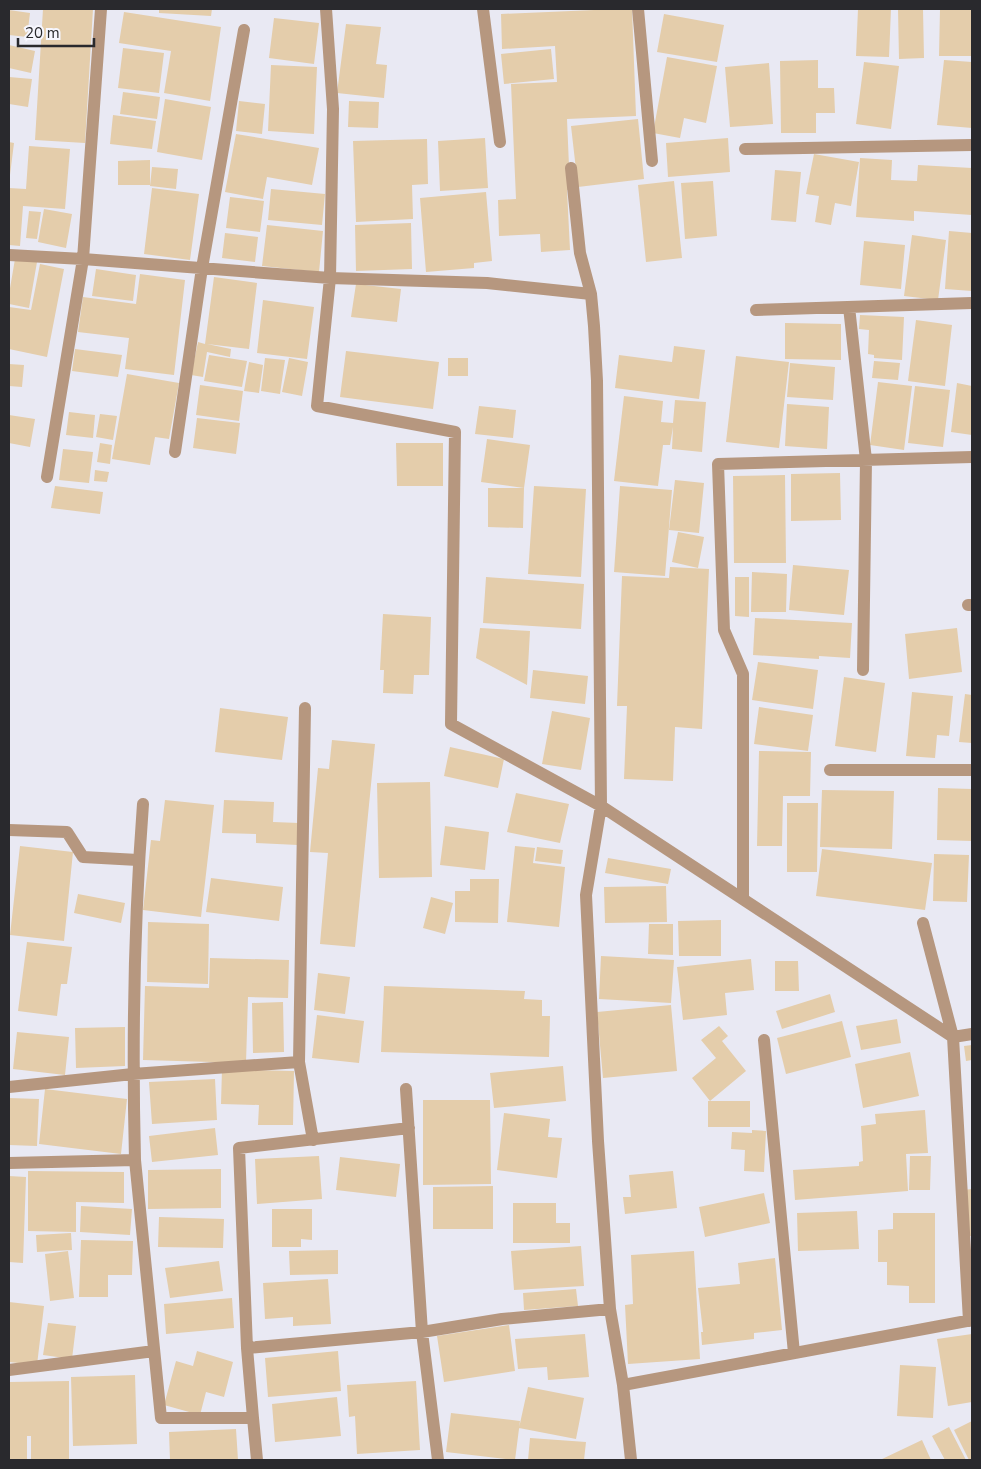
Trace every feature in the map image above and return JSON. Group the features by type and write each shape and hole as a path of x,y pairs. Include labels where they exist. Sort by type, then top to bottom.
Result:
{"street":[{"path":"47,477 83,259 101,9"},
{"path":"326,9 333,109 330,278 317,406 455,432 451,724 602,806 953,1037 972,1034"},
{"path":"483,9 500,142"},
{"path":"638,9 652,161"},
{"path":"176,452 202,268 244,30"},
{"path":"745,149 972,145"},
{"path":"571,168 580,253 591,294 597,381 602,806 586,895 598,1141 610,1310 623,1385 631,1460"},
{"path":"9,256 83,259 330,278 487,283 591,294"},
{"path":"756,310 972,303"},
{"path":"848,307 866,460 863,670"},
{"path":"743,898 743,674 724,630 718,464 972,457"},
{"path":"305,708 299,1062 313,1140"},
{"path":"830,770 972,770"},
{"path":"143,804 138,860 133,1074 135,1160 161,1418 253,1418"},
{"path":"9,830 67,832 83,857 138,860"},
{"path":"623,1385 970,1321 953,1037 923,923"},
{"path":"764,1040 794,1353"},
{"path":"9,1087 133,1074 299,1062"},
{"path":"406,1089 422,1332 438,1460"},
{"path":"257,1460 247,1348 239,1148 409,1128"},
{"path":"9,1163 135,1160"},
{"path":"247,1348 422,1332 502,1319 610,1310"},
{"path":"9,1370 154,1351"}],"building":[{"path":"43,9 93,9 85,143 35,140"},
{"path":"159,9 212,9 211,16 159,13"},
{"path":"632,9 636,116 567,119 570,190 567,190 570,250 541,252 540,234 499,236 498,200 516,199 511,84 557,82 555,46 502,49 501,14"},
{"path":"858,9 891,9 889,57 856,56"},
{"path":"898,9 923,9 924,58 899,59"},
{"path":"940,9 972,9 971,56 939,56"},
{"path":"9,10 30,13 27,37 9,35"},
{"path":"124,12 221,27 210,101 164,93 171,51 119,43"},
{"path":"664,14 724,25 717,62 657,52"},
{"path":"274,18 319,23 314,64 269,58"},
{"path":"346,24 381,27 376,64 387,65 384,98 337,93"},
{"path":"9,45 35,51 31,73 9,68"},
{"path":"123,48 164,53 159,93 118,88"},
{"path":"551,49 554,79 504,84 501,54"},
{"path":"667,57 717,66 706,123 684,118 680,138 653,133"},
{"path":"818,60 818,88 834,88 835,113 816,113 816,133 781,133 780,61"},
{"path":"944,60 972,62 972,128 937,125"},
{"path":"864,62 899,66 891,129 856,124"},
{"path":"769,63 773,124 730,127 725,67"},
{"path":"271,65 317,67 314,134 268,131"},
{"path":"9,77 32,79 28,107 9,104"},
{"path":"123,92 160,97 157,119 120,114"},
{"path":"165,99 211,107 202,160 157,152"},
{"path":"239,101 265,104 262,134 236,131"},
{"path":"349,101 379,102 378,128 348,127"},
{"path":"113,115 156,121 152,149 110,144"},
{"path":"638,119 644,179 578,187 571,126"},
{"path":"236,134 319,148 312,185 267,177 263,199 225,192"},
{"path":"485,138 488,188 440,191 438,141"},
{"path":"728,138 730,172 668,177 666,143"},
{"path":"427,139 428,184 412,185 413,219 356,222 353,141"},
{"path":"9,142 14,143 10,175 9,175"},
{"path":"29,146 70,149 65,209 23,206 20,246 9,245 9,188 26,189"},
{"path":"814,154 859,162 851,206 835,203 831,225 815,222 819,196 806,194"},
{"path":"860,158 892,160 891,180 917,181 918,165 972,168 972,215 914,211 914,221 856,217"},
{"path":"150,160 150,185 118,185 118,161"},
{"path":"152,167 178,169 176,189 150,186"},
{"path":"775,170 801,172 796,222 771,220"},
{"path":"674,181 682,258 646,262 638,185"},
{"path":"713,181 717,236 685,239 681,183"},
{"path":"152,188 199,194 190,260 144,254"},
{"path":"271,189 325,194 322,225 268,220"},
{"path":"486,192 492,261 474,263 474,268 426,272 420,198"},
{"path":"230,197 264,201 260,232 226,228"},
{"path":"44,209 72,214 66,248 38,242"},
{"path":"29,211 41,212 37,239 26,238"},
{"path":"411,223 412,269 356,271 355,225"},
{"path":"267,225 323,231 319,272 262,266"},
{"path":"949,231 972,233 972,291 945,289"},
{"path":"225,233 258,237 255,262 222,258"},
{"path":"912,235 946,240 938,300 904,296"},
{"path":"864,241 905,245 901,289 860,285"},
{"path":"15,259 37,262 29,308 9,304"},
{"path":"40,264 64,269 47,357 9,349 9,307 31,310"},
{"path":"96,269 136,275 133,301 92,296"},
{"path":"140,274 185,280 174,375 125,369 129,338 78,332 83,297 136,304"},
{"path":"214,277 257,283 249,349 207,344 231,349 230,357 207,352 203,377 191,375 198,342 205,344"},
{"path":"356,284 401,289 397,322 351,317"},
{"path":"263,300 314,307 307,359 257,353"},
{"path":"860,315 904,317 902,360 874,358 874,355 868,354 869,330 859,329"},
{"path":"916,320 952,325 945,386 908,381"},
{"path":"785,323 841,324 841,360 785,359"},
{"path":"674,346 705,350 699,399 615,388 619,355 672,362"},
{"path":"75,349 122,355 118,377 72,371"},
{"path":"346,351 439,362 433,409 340,397"},
{"path":"209,355 247,361 242,387 204,381"},
{"path":"736,356 789,362 779,448 726,442"},
{"path":"265,358 285,360 280,394 261,391"},
{"path":"289,358 308,362 302,396 282,392"},
{"path":"448,358 468,358 468,376 448,376"},
{"path":"874,361 900,363 898,380 872,378"},
{"path":"249,362 263,365 259,393 244,391"},
{"path":"790,363 835,367 833,400 787,397"},
{"path":"9,364 24,365 22,387 9,386"},
{"path":"127,374 179,383 169,439 155,437 150,465 112,459"},
{"path":"878,382 912,386 904,450 870,445"},
{"path":"957,383 972,386 972,435 951,432"},
{"path":"200,385 243,391 239,421 196,415"},
{"path":"915,386 950,390 943,447 908,443"},
{"path":"624,396 663,401 661,422 673,423 675,400 706,402 702,452 672,449 673,427 670,445 663,445 658,486 614,481"},
{"path":"787,404 829,407 827,449 785,446"},
{"path":"479,406 516,410 513,438 475,434"},
{"path":"69,412 95,415 93,438 66,435"},
{"path":"100,414 117,416 113,440 96,437"},
{"path":"9,415 35,419 30,447 9,443"},
{"path":"197,418 240,423 236,454 193,448"},
{"path":"487,439 530,445 524,488 481,482"},
{"path":"100,443 112,445 110,464 97,462"},
{"path":"396,443 443,443 443,486 397,486"},
{"path":"63,449 93,452 89,483 59,480"},
{"path":"95,470 109,472 107,482 94,481"},
{"path":"840,473 841,520 791,521 791,474"},
{"path":"785,475 786,563 734,563 733,476"},
{"path":"675,480 704,483 699,533 669,530"},
{"path":"55,486 103,492 100,514 51,508"},
{"path":"534,486 586,489 581,577 528,574"},
{"path":"620,486 672,490 665,576 614,572"},
{"path":"488,488 524,488 523,528 488,527"},
{"path":"678,532 704,537 698,568 672,562"},
{"path":"793,565 849,570 844,615 789,610"},
{"path":"670,567 709,569 702,729 675,727 673,781 624,779 627,706 617,706 622,576 669,578"},
{"path":"752,572 787,574 786,612 751,612"},
{"path":"486,577 584,584 581,629 483,623"},
{"path":"735,577 749,577 749,617 735,616"},
{"path":"383,614 431,617 429,675 414,675 413,694 383,693 384,670 380,670"},
{"path":"755,618 852,623 850,658 819,656 819,659 753,655"},
{"path":"480,628 530,631 527,685 476,658"},
{"path":"957,628 962,672 909,679 905,634"},
{"path":"758,662 818,670 813,709 752,700"},
{"path":"533,670 588,676 585,704 530,698"},
{"path":"844,677 885,683 876,752 835,746"},
{"path":"912,692 953,696 949,736 937,735 935,758 906,756"},
{"path":"965,694 972,695 972,743 959,742"},
{"path":"759,707 813,715 808,751 754,744"},
{"path":"220,708 288,717 282,760 215,752"},
{"path":"552,711 590,718 581,770 542,764"},
{"path":"332,740 375,744 355,947 320,944 328,853 310,852 318,768 329,769"},
{"path":"450,747 504,759 498,788 444,776"},
{"path":"759,751 811,752 810,796 783,796 782,846 757,846"},
{"path":"430,782 432,877 379,878 377,783"},
{"path":"938,788 972,789 972,841 937,840"},
{"path":"822,790 894,791 892,849 820,847"},
{"path":"516,793 569,804 560,843 507,832"},
{"path":"165,800 214,805 201,917 143,910 151,840 160,841"},
{"path":"224,800 274,802 273,822 299,823 298,845 256,843 256,834 222,833"},
{"path":"787,803 818,803 817,872 787,872"},
{"path":"445,826 489,832 485,870 440,865"},
{"path":"20,846 73,852 64,941 10,935"},
{"path":"515,846 535,848 533,863 565,867 559,927 507,922"},
{"path":"537,847 563,850 561,864 535,861"},
{"path":"822,849 932,863 925,910 816,896"},
{"path":"934,854 969,855 967,902 933,901"},
{"path":"608,858 671,869 668,884 605,873"},
{"path":"211,878 283,887 279,921 206,912"},
{"path":"470,879 499,879 498,923 455,922 455,891 470,891"},
{"path":"666,886 667,922 605,923 604,887"},
{"path":"78,894 125,903 121,923 74,913"},
{"path":"431,897 453,903 445,934 423,928"},
{"path":"721,920 721,956 679,956 678,921"},
{"path":"148,922 209,924 208,984 147,982"},
{"path":"649,924 673,924 673,955 648,954"},
{"path":"27,942 72,947 67,984 61,984 57,1016 18,1011"},
{"path":"601,956 674,960 671,1003 599,999"},
{"path":"210,958 289,960 288,998 248,997 246,1063 143,1060 145,986 209,988"},
{"path":"751,959 754,990 725,993 727,1015 683,1020 677,967"},
{"path":"775,961 798,961 799,991 775,991"},
{"path":"318,973 350,977 345,1014 314,1010"},
{"path":"384,986 525,991 524,999 542,1000 542,1016 550,1016 549,1057 381,1052"},
{"path":"830,994 835,1012 782,1029 776,1011"},
{"path":"283,1002 284,1052 253,1053 252,1003"},
{"path":"671,1005 677,1071 603,1078 597,1012"},
{"path":"317,1015 364,1021 359,1063 312,1058"},
{"path":"897,1019 901,1043 861,1050 856,1026"},
{"path":"842,1021 851,1057 786,1074 777,1038"},
{"path":"719,1026 728,1036 722,1041 746,1071 710,1101 692,1078 716,1058 701,1040"},
{"path":"125,1027 125,1066 76,1068 75,1028"},
{"path":"17,1032 69,1037 65,1075 13,1069"},
{"path":"972,1045 972,1060 966,1061 964,1046"},
{"path":"910,1052 919,1096 863,1108 855,1064"},
{"path":"563,1066 566,1101 494,1108 490,1073"},
{"path":"222,1069 294,1071 293,1125 258,1125 259,1105 221,1104"},
{"path":"215,1079 217,1120 152,1124 149,1082"},
{"path":"45,1089 127,1099 121,1154 39,1144"},
{"path":"9,1098 39,1099 37,1146 9,1145"},
{"path":"423,1100 490,1100 491,1184 423,1185"},
{"path":"708,1101 750,1101 750,1127 708,1127"},
{"path":"925,1110 928,1153 906,1154 908,1191 795,1200 793,1170 859,1166 859,1162 863,1161 861,1126 876,1124 875,1114"},
{"path":"504,1113 550,1119 548,1137 562,1138 557,1178 497,1170"},
{"path":"215,1128 218,1155 152,1162 149,1136"},
{"path":"752,1130 766,1131 764,1172 744,1171 745,1150 731,1149 732,1132 752,1133"},
{"path":"319,1156 322,1199 257,1204 255,1159"},
{"path":"910,1156 931,1156 930,1190 909,1190"},
{"path":"340,1157 400,1164 396,1197 336,1190"},
{"path":"221,1169 221,1208 148,1209 148,1170"},
{"path":"28,1171 124,1172 124,1203 76,1202 76,1232 28,1231"},
{"path":"673,1171 677,1208 625,1214 623,1197 631,1197 629,1175"},
{"path":"9,1176 26,1177 23,1263 9,1262"},
{"path":"493,1186 493,1229 433,1229 433,1187"},
{"path":"972,1189 972,1236 968,1236 963,1190"},
{"path":"764,1193 770,1223 705,1237 699,1207"},
{"path":"513,1203 556,1203 556,1223 570,1223 570,1243 513,1243"},
{"path":"81,1206 132,1209 130,1235 80,1232"},
{"path":"272,1209 312,1209 312,1240 301,1239 301,1247 272,1247"},
{"path":"857,1211 859,1249 798,1251 797,1213"},
{"path":"893,1213 935,1213 935,1303 909,1303 909,1286 887,1285 887,1262 878,1262 878,1230 893,1229"},
{"path":"159,1217 224,1219 223,1248 158,1247"},
{"path":"71,1233 72,1250 37,1252 36,1235"},
{"path":"81,1240 133,1241 132,1275 108,1275 108,1297 79,1297"},
{"path":"581,1246 584,1286 514,1290 511,1251"},
{"path":"338,1250 338,1274 290,1275 289,1251"},
{"path":"68,1251 74,1298 50,1301 45,1254"},
{"path":"694,1251 700,1359 628,1364 625,1305 633,1304 631,1255"},
{"path":"775,1258 782,1330 754,1333 754,1339 702,1345 701,1332 703,1332 698,1288 740,1284 738,1263"},
{"path":"219,1261 223,1291 170,1298 165,1268"},
{"path":"328,1279 331,1324 293,1326 293,1317 265,1319 263,1283"},
{"path":"576,1289 578,1306 524,1310 523,1293"},
{"path":"232,1298 234,1328 166,1334 164,1304"},
{"path":"9,1302 44,1306 37,1365 9,1362"},
{"path":"48,1323 76,1326 72,1359 43,1355"},
{"path":"509,1325 515,1371 444,1382 437,1336"},
{"path":"585,1334 589,1377 548,1380 547,1367 518,1369 515,1339"},
{"path":"972,1334 972,1402 948,1406 937,1339"},
{"path":"197,1351 233,1362 224,1397 206,1392 200,1415 164,1405 176,1361 193,1366"},
{"path":"338,1351 341,1391 268,1397 265,1358"},
{"path":"900,1365 936,1367 933,1418 897,1416"},
{"path":"135,1375 137,1444 73,1446 71,1377"},
{"path":"69,1381 69,1460 31,1460 31,1436 27,1436 27,1460 9,1460 9,1382"},
{"path":"416,1381 420,1450 357,1454 355,1416 349,1417 347,1385"},
{"path":"528,1387 584,1398 576,1439 519,1428"},
{"path":"337,1397 341,1436 275,1442 272,1404"},
{"path":"451,1413 520,1421 515,1460 446,1452"},
{"path":"972,1421 972,1460 969,1460 954,1430"},
{"path":"949,1427 966,1460 945,1460 932,1436"},
{"path":"236,1429 238,1460 170,1460 169,1432"},
{"path":"530,1438 586,1442 584,1460 528,1460"},
{"path":"922,1440 931,1460 880,1460"}]}
